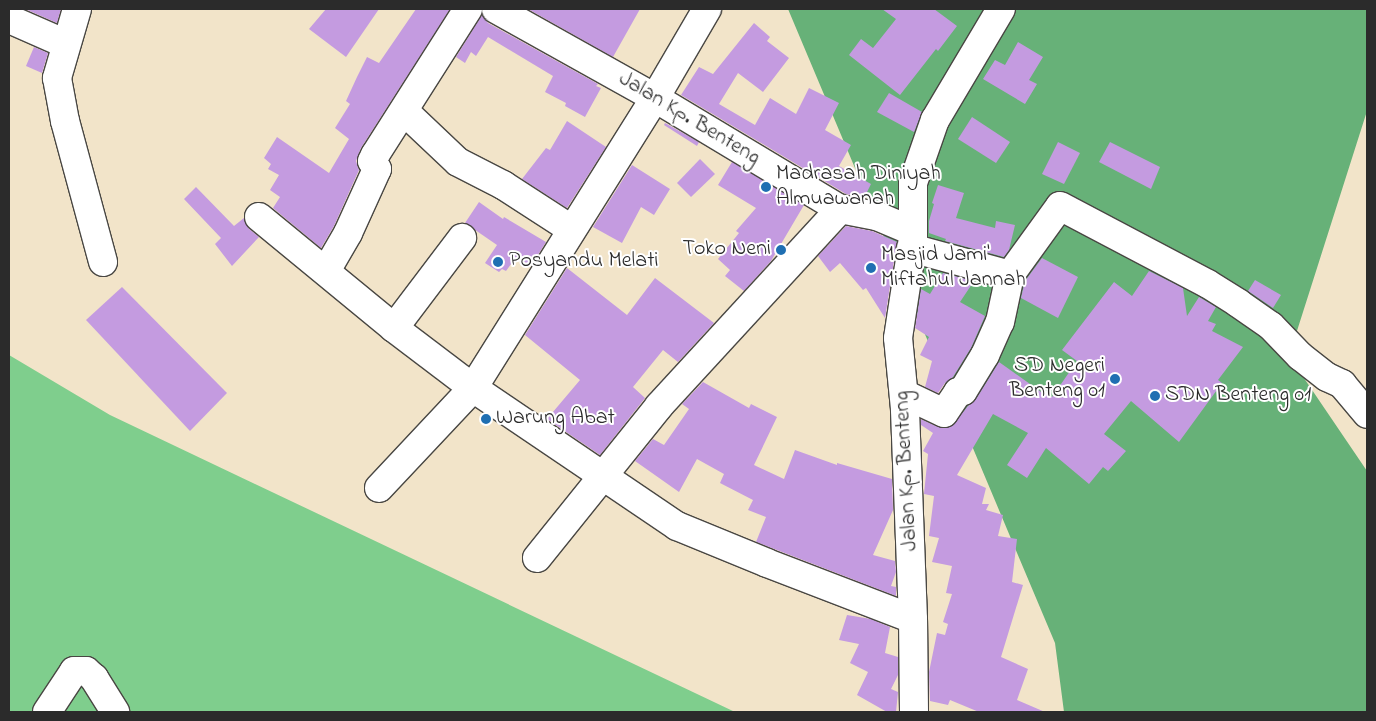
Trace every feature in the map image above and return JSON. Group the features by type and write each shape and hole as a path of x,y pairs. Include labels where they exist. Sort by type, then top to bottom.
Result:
{"street":[{"path":"77,9 57,78 66,122 103,262"},
{"path":"326,270 348,234 377,169 372,161 468,9"},
{"name":"Jalan Kp. Benteng","path":"496,9 655,98 840,209 877,216 912,240"},
{"path":"379,488 473,388 571,229 655,98 707,9"},
{"name":"Jalan Kp. Benteng","path":"914,712 913,619 904,394 898,338 912,240 913,183 935,120 1001,9"},
{"path":"9,19 66,44"},
{"path":"404,111 458,162 503,185 571,229"},
{"path":"904,394 944,413 958,392 962,391 985,355 1000,322 1010,275 1060,206 1200,280 1238,303 1270,326 1300,356 1327,377 1342,384 1367,414"},
{"path":"537,558 659,406 840,209"},
{"path":"259,217 326,270 394,328 473,388 684,529 913,619"},
{"path":"394,328 462,238"},
{"path":"912,240 1010,275"},
{"path":"47,712 74,671 86,671 94,678 115,712"}],"green space":[{"path":"788,9 1367,9 1367,111 1289,356 1367,471 1367,712 1064,712 1055,643"},
{"path":"9,355 110,415 735,712 9,712"}],"building":[{"path":"25,9 61,9 57,23"},
{"path":"326,9 379,9 346,57 309,29"},
{"path":"416,9 450,9 361,148 356,161 359,170 334,226 321,248 273,208 280,197 270,190 279,175 268,169 271,164 264,158 277,137 329,173 349,139 335,128 350,104 346,101 367,57 379,63"},
{"path":"528,9 640,9 613,57"},
{"path":"882,9 934,9 957,26 938,51 936,49 900,95 849,55 861,39 873,48 896,19"},
{"path":"482,15 488,23 598,84 596,86 601,88 585,117 565,106 566,103 545,92 553,76 488,37 476,56 471,52 465,63 456,57"},
{"path":"754,23 770,37 767,41 789,58 763,92 738,73 719,104 755,125 770,98 796,114 809,88 839,103 825,130 851,145 839,166 871,184 864,198 846,194 681,95 699,67 713,74"},
{"path":"1018,42 1043,57 1029,80 1037,84 1025,104 983,79 995,60 1005,65"},
{"path":"34,47 48,53 42,73 26,66"},
{"path":"889,93 922,112 914,132 877,112"},
{"path":"972,117 1010,142 996,163 958,139"},
{"path":"567,121 606,147 567,208 522,179 546,148 550,150"},
{"path":"665,123 699,142 697,146 664,125"},
{"path":"1058,142 1080,153 1064,184 1042,174"},
{"path":"1110,142 1160,167 1151,189 1099,162"},
{"path":"700,159 715,174 691,197 677,183"},
{"path":"732,162 804,205 771,261 744,291 725,276 730,270 718,259 739,233 736,231 756,208 718,185"},
{"path":"632,165 670,189 654,215 641,207 622,243 593,227"},
{"path":"938,185 964,193 956,218 995,228 996,221 1015,225 1009,250 1004,257 945,241 946,239 929,233 929,221 934,204 932,203"},
{"path":"196,187 234,226 244,218 249,229 259,237 232,266 215,244 221,238 184,199"},
{"path":"479,202 503,219 504,217 546,242 531,266 516,257 506,271 502,269 499,272 485,263 497,245 465,223"},
{"name":"Masjid Jami' Miftahul Jannah","path":"846,226 872,231 897,242 885,318 866,288 863,290 840,263 830,272 818,256"},
{"path":"1042,258 1078,277 1058,318 1021,298 1025,281"},
{"path":"567,268 627,315 655,278 714,323 678,362 663,350 633,387 645,398 600,455 547,419 580,380 525,335"},
{"path":"1149,271 1183,288 1187,316 1199,297 1216,307 1208,321 1216,324 1212,331 1243,347 1218,380 1222,383 1179,442 1131,401 1104,434 1126,451 1108,471 1103,467 1089,484 1046,448 1027,478 1007,465 1028,433 993,414 957,475 986,488 982,504 989,504 986,510 1003,515 998,536 1017,539 1012,582 1023,585 1001,657 1028,669 1017,700 1045,712 979,712 950,700 948,705 930,701 929,672 937,633 945,635 948,624 943,622 952,594 946,593 952,566 932,562 939,538 929,536 934,496 924,494 928,454 923,451 933,433 921,425 921,419 938,427 952,426 976,399 999,362 1044,394 1045,392 1052,397 1077,361 1062,350 1114,282 1132,296"},
{"path":"943,273 974,281 960,302 985,316 971,348 953,377 945,383 938,393 925,387 932,361 920,355 929,337 915,328 921,289 930,294"},
{"path":"1255,280 1281,295 1273,308 1248,291"},
{"path":"122,287 227,393 190,431 86,320"},
{"path":"703,382 749,408 751,404 777,417 754,465 784,479 795,450 837,465 837,463 892,479 893,510 873,555 895,561 896,572 891,586 896,587 896,596 756,542 766,517 748,510 753,500 720,483 724,474 697,459 679,492 635,461 653,439 664,445 689,409 682,404"},
{"path":"847,615 871,619 890,627 885,653 898,657 898,675 891,689 898,692 896,712 887,712 857,695 868,672 850,663 859,644 839,640"}],"place":[{"name":"Madrasah Diniyah Almuawanah","path":"766,187"},
{"name":"Toko Neni","path":"781,250"},
{"name":"Posyandu Melati","path":"498,262"},
{"name":"Masjid Jami' Miftahul Jannah","path":"871,268"},
{"name":"SD Negeri Benteng 01","path":"1115,379"},
{"name":"SDN Benteng 01","path":"1155,396"},
{"name":"Warung Abat","path":"486,419"}]}
